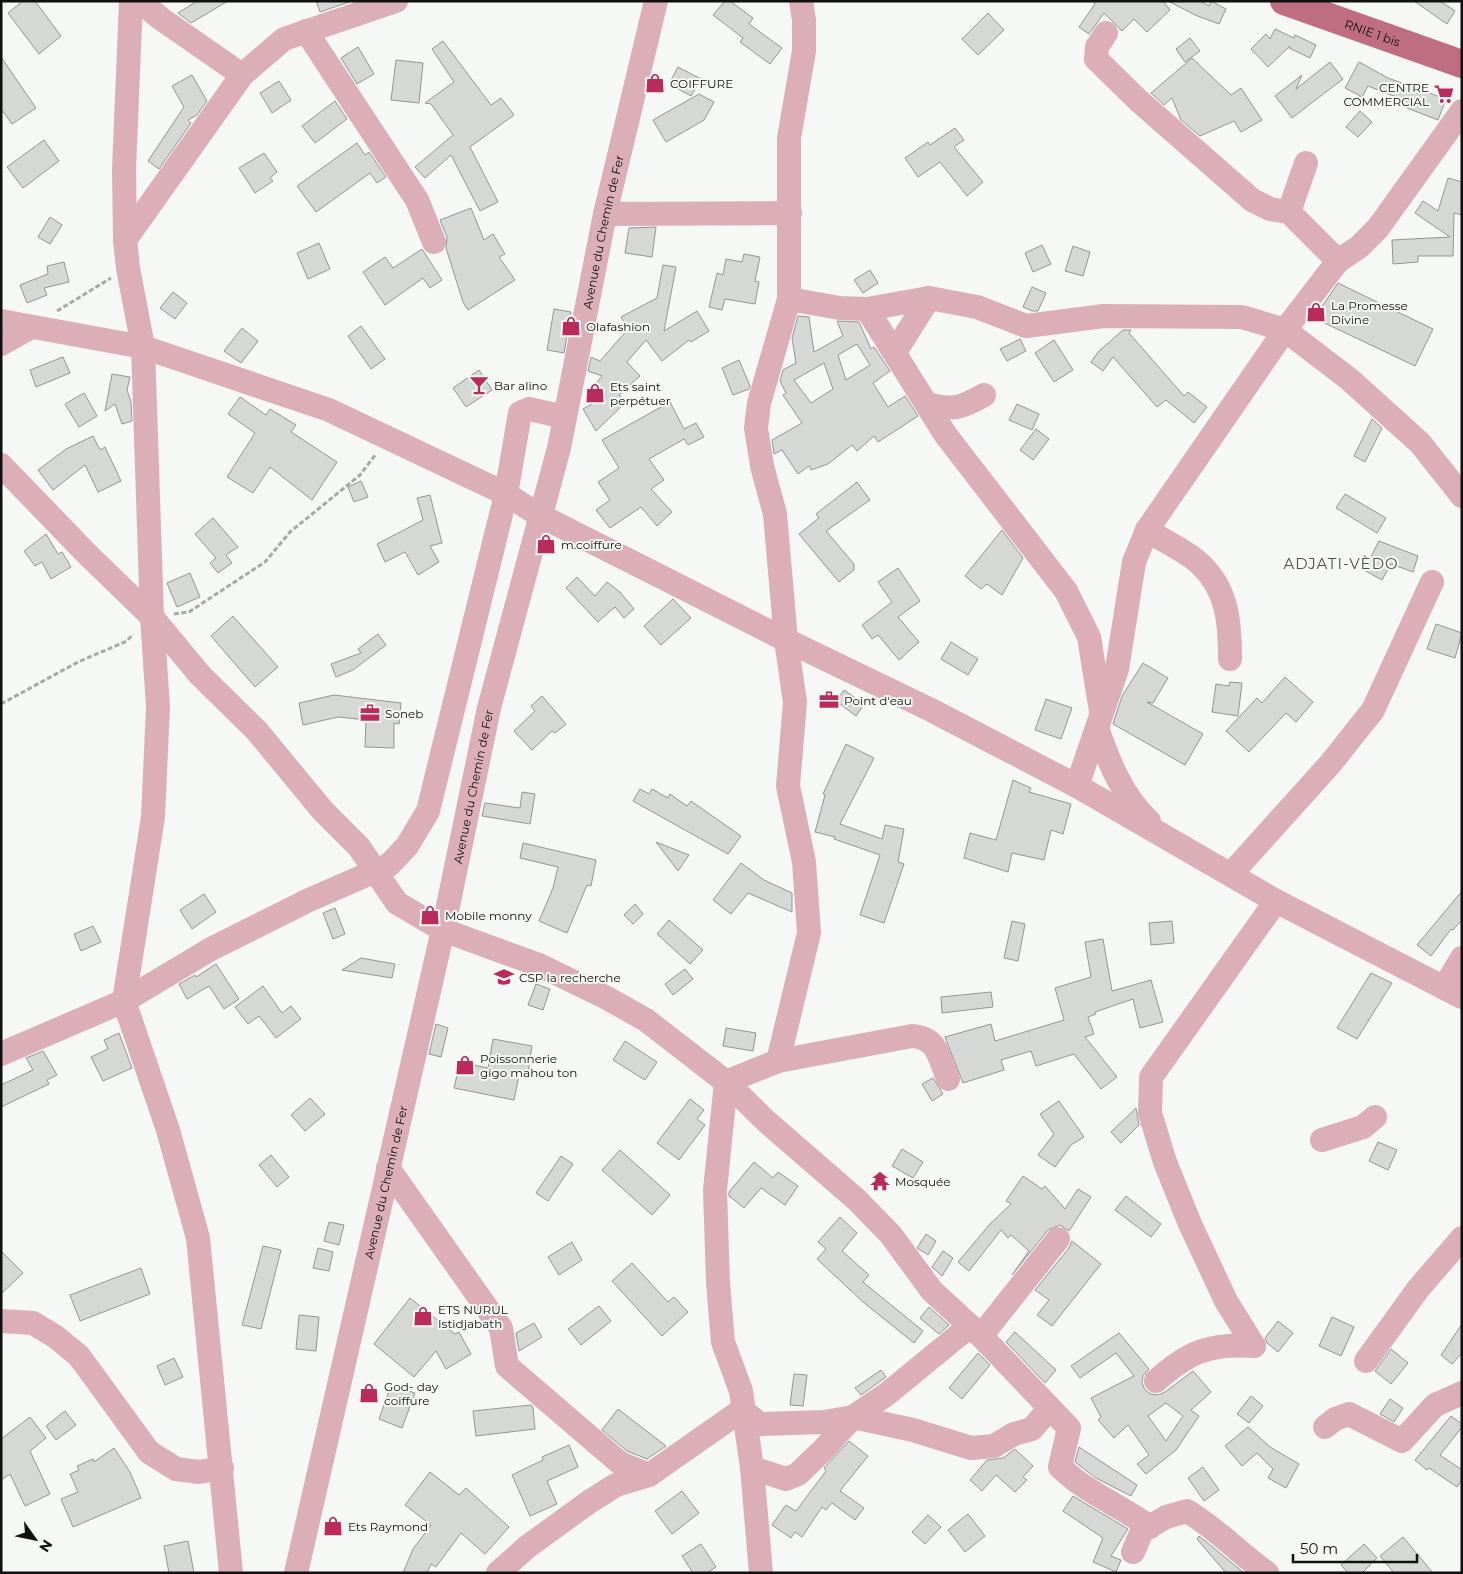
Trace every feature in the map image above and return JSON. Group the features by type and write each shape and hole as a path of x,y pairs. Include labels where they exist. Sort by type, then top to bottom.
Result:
{"main road":[{"name":"RNIE 1 bis","path":"1284,1 1316,7 1462,64"}],"street":[{"path":"130,1 124,169 125,240 128,268 143,347 152,616 158,707 153,817 124,1001 168,1130 198,1238 231,1573"},
{"path":"140,1 160,18 242,75"},
{"path":"125,240 242,75 284,39 396,1"},
{"name":"Avenue du Chemin de Fer","path":"296,1573 443,930 490,708 559,448 604,214 656,1"},
{"path":"778,1061 809,933 804,862 788,786 795,702 786,640 775,514 762,466 756,428 759,403 789,298 790,213 788,138 804,51 804,20 801,1"},
{"path":"306,31 417,200 434,242"},
{"path":"1106,33 1097,47 1096,58 1139,101 1252,200 1270,209 1289,212 1338,261"},
{"path":"1077,786 1117,669 1134,562 1147,530 1285,330 1338,261 1359,247 1378,228 1462,111"},
{"path":"1289,212 1306,163"},
{"path":"604,214 790,213"},
{"path":"789,298 840,308 867,309 929,298 977,307 1026,326 1104,316 1242,317 1285,330 1349,379 1420,443 1462,496"},
{"path":"895,352 929,298"},
{"path":"867,309 945,434 1066,591 1089,637 1099,720 1113,771 1137,810 1168,838"},
{"path":"1,321 143,347 329,410 506,494 540,515 786,640 931,710 1077,786 1276,901 1453,992 1462,958"},
{"path":"1,344 31,327"},
{"path":"928,404 948,409 964,406 984,395"},
{"path":"1,1054 124,1001 212,949 309,900 389,866 407,846 428,811 506,494 520,413 529,409 565,416"},
{"path":"1,465 10,487 152,616 200,675 257,731 323,811 360,847 396,903 443,930 539,965 605,997 646,1020 726,1082 766,1121 857,1200 891,1235 932,1291 975,1331 1069,1428 1060,1467 1072,1479 1130,1512 1150,1527"},
{"path":"1147,530 1199,563 1224,596 1230,627 1230,659"},
{"path":"1230,874 1331,763 1373,710 1432,582"},
{"path":"1156,1381 1188,1355 1208,1347 1254,1346 1226,1301 1190,1224 1165,1162 1150,1113 1151,1078 1276,901"},
{"path":"726,1082 778,1061 912,1036 924,1037 933,1043 948,1079"},
{"path":"726,1082 715,1190 718,1283 723,1342 741,1391 742,1410 752,1468 761,1573"},
{"path":"1322,1140 1363,1127 1375,1117"},
{"path":"388,1168 501,1328 507,1366 620,1462 649,1475"},
{"path":"1366,1361 1418,1289 1440,1266 1462,1238"},
{"path":"752,1468 773,1477 786,1479 798,1474 853,1417 975,1331 1058,1239"},
{"path":"1,1321 33,1323 56,1337 79,1356 149,1452 176,1469 199,1472 222,1468"},
{"path":"1325,1426 1349,1414 1402,1441 1435,1405 1462,1393"},
{"path":"742,1410 760,1424 824,1422 853,1417 913,1430 971,1448 994,1446 1014,1434 1032,1429 1049,1409"},
{"path":"498,1573 527,1547 589,1502 616,1485 649,1475 742,1410"},
{"path":"1133,1552 1142,1532 1166,1517 1187,1511 1203,1520 1241,1554 1267,1573"}],"path":[{"path":"31,327 128,268"},
{"path":"1,704 78,662 127,640 152,616 189,612 265,562 290,532 360,475 387,438"}],"building":[{"path":"23,1 35,1 61,36 39,54 8,13"},
{"path":"197,1 228,1 191,23 178,13"},
{"path":"316,1 352,1 320,12"},
{"path":"725,1 730,1 753,18 749,24 782,48 770,64 740,42 743,38 713,15"},
{"path":"1092,1 1163,1 1170,10 1147,32 1134,19 1122,31 1104,13 1089,34 1079,27 1095,4"},
{"path":"1168,1 1200,1 1209,6 1211,1 1226,9 1219,24 1195,15"},
{"path":"1414,1 1440,1 1455,11 1447,24"},
{"path":"988,13 1004,30 978,55 962,39"},
{"path":"1275,29 1294,38 1295,35 1316,45 1310,58 1289,48 1290,46 1268,67 1251,49 1266,34 1270,39"},
{"path":"1190,38 1200,51 1185,62 1176,49"},
{"path":"443,41 491,105 501,98 514,115 470,147 498,202 480,211 451,155 425,178 415,167 453,135 431,104 425,103 454,82 432,49"},
{"path":"358,47 374,74 357,84 341,58"},
{"path":"1,57 36,108 12,124 1,109"},
{"path":"1192,58 1231,95 1241,88 1262,120 1241,132 1234,121 1200,136 1181,120 1172,98 1164,105 1151,93"},
{"path":"396,60 423,63 419,103 391,100"},
{"path":"1330,62 1343,79 1292,118 1275,96 1302,75 1296,89"},
{"path":"1359,62 1388,78 1446,99 1438,120 1407,108 1409,102 1368,86 1362,97 1345,88"},
{"path":"678,67 701,79 691,96 669,84"},
{"path":"192,75 207,101 197,115 188,120 191,123 159,169 148,161 184,107 172,86"},
{"path":"279,81 291,100 272,113 260,93"},
{"path":"699,94 714,102 704,120 666,142 653,120"},
{"path":"335,101 347,119 315,143 302,126"},
{"path":"1360,111 1372,122 1358,137 1346,127"},
{"path":"955,128 964,140 954,147 983,182 967,196 940,162 918,177 905,158 928,142 930,145"},
{"path":"44,140 59,161 23,188 7,167"},
{"path":"357,143 365,155 369,152 386,177 377,183 370,173 316,212 297,186"},
{"path":"264,153 277,172 270,178 273,181 255,193 239,168"},
{"path":"1448,178 1462,182 1462,215 1454,213 1453,256 1418,256 1418,262 1393,264 1392,240 1450,237 1415,213 1423,201 1438,211"},
{"path":"471,208 484,240 493,234 505,254 499,257 515,280 468,310 463,302 446,248 447,237 440,220"},
{"path":"50,217 62,225 50,244 38,237"},
{"path":"656,227 652,257 625,253 629,228"},
{"path":"319,243 330,269 308,279 297,253"},
{"path":"1042,245 1051,264 1033,272 1025,253"},
{"path":"1073,246 1090,252 1083,276 1065,271"},
{"path":"422,249 442,280 430,288 423,278 385,305 363,272 385,257 393,268"},
{"path":"744,254 760,257 755,281 759,282 755,304 725,299 722,310 709,307 717,273 723,275 726,259 742,262"},
{"path":"64,262 69,282 44,288 47,295 27,303 20,285 48,274 47,266"},
{"path":"663,265 676,267 664,331 697,311 709,331 691,342 689,340 662,361 646,340 627,362 640,376 619,395 626,402 596,431 583,409 599,400 589,392 602,376 588,371 591,357 600,361 628,329 621,317 657,298"},
{"path":"870,270 878,283 863,293 854,280"},
{"path":"1338,283 1433,329 1415,366 1314,318"},
{"path":"1032,287 1046,293 1038,311 1032,311 1023,307"},
{"path":"173,292 187,303 175,319 160,308"},
{"path":"554,309 571,312 564,353 547,350"},
{"path":"798,316 809,317 814,352 843,336 837,321 859,322 871,349 874,347 890,371 873,383 888,407 905,396 918,416 878,442 874,436 857,451 852,445 828,464 811,470 809,466 798,474 782,450 774,454 772,440 802,423 783,395 786,393 780,381 783,370 796,363 792,338","holes":["857,344 870,365 846,380 838,355","824,363 833,389 811,403 794,380"]},
{"path":"361,326 385,359 371,369 348,336"},
{"path":"242,328 258,341 241,363 224,351"},
{"path":"1123,330 1131,330 1129,333 1184,396 1188,392 1207,407 1194,423 1166,400 1157,407 1113,357 1103,371 1091,362 1099,351"},
{"path":"1020,339 1026,351 1007,361 1000,349"},
{"path":"1054,340 1073,370 1054,382 1035,353"},
{"path":"63,357 70,373 36,387 30,370"},
{"path":"739,360 750,386 749,389 733,395 722,368"},
{"path":"479,370 492,390 466,407 453,388"},
{"path":"112,374 130,377 127,390 131,402 132,421 122,424 115,404 105,411"},
{"path":"84,393 97,416 79,427 65,404"},
{"path":"240,397 266,415 270,409 296,425 291,432 337,462 312,500 270,467 253,493 227,477 255,433 228,414"},
{"path":"670,402 684,429 696,423 704,437 688,445 684,439 649,459 664,480 651,489 672,512 657,526 641,507 610,528 596,510 610,500 598,482 619,468 602,440"},
{"path":"1017,404 1039,414 1032,430 1009,420"},
{"path":"1372,419 1382,428 1365,462 1354,456"},
{"path":"1036,429 1049,439 1033,460 1020,450"},
{"path":"93,436 100,450 105,447 121,481 98,492 85,465 53,490 38,470 66,449"},
{"path":"361,481 368,497 354,502 348,487"},
{"path":"857,482 870,500 826,531 854,564 854,570 839,582 799,534 819,518 816,514"},
{"path":"1345,494 1386,518 1377,533 1336,508"},
{"path":"430,495 442,543 430,546 439,562 418,575 405,552 385,562 377,544 423,520 417,498"},
{"path":"213,518 238,547 226,555 232,563 218,573 210,563 216,558 195,534"},
{"path":"1002,530 1023,558 1002,595 987,584 981,589 965,576"},
{"path":"46,534 58,554 62,552 71,567 51,579 42,562 35,566 24,551"},
{"path":"1379,541 1418,556 1413,572 1391,564 1382,580 1364,570"},
{"path":"898,568 920,601 898,617 919,642 899,660 878,635 872,639 862,625 892,602 878,582"},
{"path":"190,573 200,597 177,607 167,583"},
{"path":"577,577 595,596 607,582 620,592 634,609 624,618 615,607 598,622 566,588"},
{"path":"673,599 691,618 661,645 644,626"},
{"path":"233,616 278,667 255,687 211,636"},
{"path":"1436,624 1462,633 1455,658 1427,649"},
{"path":"378,634 386,645 353,670 336,677 331,664 361,653 358,649"},
{"path":"951,642 978,659 968,675 941,659"},
{"path":"1143,663 1168,678 1153,703 1147,702 1203,734 1185,765 1113,724 1122,696"},
{"path":"1285,677 1313,702 1296,722 1286,713 1249,752 1226,731 1257,698 1262,703"},
{"path":"1230,682 1242,683 1238,716 1212,712 1216,684 1229,686"},
{"path":"844,690 864,704 856,716 836,701"},
{"path":"334,695 401,703 399,724 394,723 394,748 365,747 366,720 338,717 303,725 299,703"},
{"path":"542,696 566,724 555,733 552,731 532,750 514,731 535,711 531,706"},
{"path":"1046,699 1072,708 1061,739 1035,730"},
{"path":"846,744 874,758 840,824 882,839 885,825 904,829 898,862 904,864 884,923 860,915 880,855 834,839 835,837 815,832 825,795 823,794"},
{"path":"1013,780 1031,788 1029,792 1071,804 1063,834 1051,830 1044,860 1012,853 1008,872 964,858 970,833 996,840"},
{"path":"640,789 649,794 652,789 668,798 670,794 687,806 691,801 741,836 728,854 633,801"},
{"path":"522,792 535,794 530,824 482,816 485,803 520,808"},
{"path":"656,842 689,855 678,871"},
{"path":"523,843 596,860 591,886 587,885 567,933 539,921 553,888 558,867 520,858"},
{"path":"741,863 764,880 792,893 792,912 748,893 731,914 713,900"},
{"path":"1462,891 1462,920 1453,930 1451,929 1431,956 1417,945"},
{"path":"204,894 216,912 192,929 180,910"},
{"path":"635,904 643,914 633,924 624,915"},
{"path":"335,908 345,934 333,939 323,913"},
{"path":"669,920 703,950 690,964 657,934"},
{"path":"1012,921 1025,924 1018,961 1004,958"},
{"path":"1172,921 1174,943 1151,945 1149,923"},
{"path":"93,926 101,942 81,951 74,934"},
{"path":"1103,939 1112,991 1151,980 1163,1022 1140,1028 1133,999 1095,1012 1096,1014 1088,1017 1094,1034 1085,1037 1117,1077 1101,1089 1074,1054 1036,1066 1031,1051 1001,1060 1004,1070 963,1083 945,1037 991,1024 995,1041 1064,1020 1055,988 1091,977 1085,942"},
{"path":"361,958 395,964 392,978 342,970"},
{"path":"216,964 239,999 224,1009 209,986 187,999 179,984 195,975 196,977"},
{"path":"685,969 693,979 673,995 665,984"},
{"path":"1371,973 1392,983 1357,1039 1337,1028"},
{"path":"536,984 550,989 543,1010 528,1005"},
{"path":"263,986 282,1013 291,1006 301,1019 276,1038 259,1016 248,1024 235,1007"},
{"path":"991,992 993,1007 942,1013 941,997"},
{"path":"436,1024 448,1028 441,1057 429,1054"},
{"path":"726,1028 756,1033 753,1051 723,1046"},
{"path":"119,1033 132,1068 103,1081 91,1057 108,1049 104,1040"},
{"path":"493,1039 532,1046 528,1072 520,1071 514,1100 454,1088 460,1062 488,1068"},
{"path":"625,1041 657,1062 645,1080 613,1060"},
{"path":"43,1051 57,1075 47,1080 49,1084 1,1107 1,1085 33,1070 26,1058"},
{"path":"933,1078 943,1094 932,1101 922,1084"},
{"path":"310,1098 325,1114 305,1131 291,1115"},
{"path":"690,1099 704,1110 697,1119 705,1125 679,1160 657,1143"},
{"path":"1059,1101 1084,1137 1071,1145 1055,1167 1038,1155 1054,1134 1040,1114"},
{"path":"1136,1108 1139,1125 1121,1143 1111,1132"},
{"path":"1378,1142 1397,1150 1388,1170 1369,1161"},
{"path":"902,1149 923,1162 913,1178 892,1166"},
{"path":"620,1150 670,1195 652,1215 602,1170"},
{"path":"271,1155 289,1177 277,1187 259,1165"},
{"path":"561,1156 573,1164 548,1201 536,1193"},
{"path":"754,1162 773,1178 778,1172 798,1186 785,1205 761,1188 744,1208 729,1196 729,1192"},
{"path":"1023,1176 1042,1189 1045,1186 1065,1209 1078,1189 1091,1197 1069,1231 1060,1225 1048,1230 1012,1275 1029,1251 1011,1235 1008,1238 1001,1230 969,1271 958,1262 990,1224 1011,1204 1006,1201"},
{"path":"1126,1196 1161,1224 1151,1237 1115,1210"},
{"path":"840,1217 857,1233 842,1251 869,1275 863,1282 923,1331 914,1343 863,1302 817,1259 826,1249 818,1242"},
{"path":"329,1222 344,1225 339,1245 324,1241"},
{"path":"926,1234 936,1241 928,1255 917,1248"},
{"path":"1072,1241 1101,1264 1052,1326 1037,1315 1049,1300 1035,1290 1069,1248"},
{"path":"572,1242 582,1260 559,1275 548,1257"},
{"path":"263,1246 281,1250 261,1329 242,1325"},
{"path":"318,1248 333,1252 329,1271 313,1268"},
{"path":"1,1251 23,1273 1,1294"},
{"path":"943,1251 953,1258 942,1276 932,1267"},
{"path":"632,1263 668,1302 674,1297 688,1312 662,1336 612,1281"},
{"path":"141,1268 150,1294 80,1321 70,1295"},
{"path":"410,1298 455,1334 459,1332 471,1354 446,1369 436,1351 414,1377 374,1344"},
{"path":"599,1306 611,1321 581,1345 568,1329"},
{"path":"929,1307 949,1325 939,1334 920,1318"},
{"path":"299,1315 319,1317 316,1351 296,1349"},
{"path":"1332,1317 1354,1327 1341,1356 1319,1346"},
{"path":"1278,1321 1293,1333 1278,1352 1267,1343 1265,1338"},
{"path":"534,1323 542,1337 519,1351 516,1333"},
{"path":"1462,1324 1462,1353 1452,1364 1441,1355"},
{"path":"1015,1332 1056,1370 1045,1383 1006,1342"},
{"path":"1119,1333 1149,1369 1143,1376 1142,1383 1145,1390 1151,1394 1158,1395 1165,1392 1193,1371 1211,1392 1191,1410 1199,1416 1176,1450 1146,1474 1137,1464 1149,1455 1128,1425 1114,1438 1098,1420 1101,1417 1091,1398 1134,1376 1116,1353 1080,1378 1071,1366","holes":["1166,1403 1183,1416 1166,1441 1148,1416"]},
{"path":"1391,1349 1408,1363 1391,1384 1375,1371"},
{"path":"978,1353 990,1365 962,1399 949,1388"},
{"path":"174,1358 183,1377 165,1385 157,1366"},
{"path":"881,1370 886,1377 861,1395 855,1388"},
{"path":"794,1374 807,1375 803,1406 790,1405"},
{"path":"391,1385 415,1393 402,1428 379,1419"},
{"path":"1251,1396 1263,1406 1249,1423 1237,1414"},
{"path":"1390,1399 1403,1408 1394,1422 1380,1414"},
{"path":"531,1405 533,1407 535,1429 476,1436 473,1411"},
{"path":"618,1409 666,1446 647,1459 627,1451 602,1430"},
{"path":"65,1411 76,1425 56,1440 46,1426"},
{"path":"1451,1416 1462,1424 1462,1427 1440,1455 1462,1470 1462,1479 1457,1487 1429,1468 1427,1470 1415,1460"},
{"path":"30,1417 46,1438 30,1451 50,1494 25,1506 10,1474 1,1480 1,1439"},
{"path":"1248,1427 1270,1447 1299,1464 1286,1488 1268,1478 1273,1469 1257,1453 1242,1466 1225,1446"},
{"path":"849,1441 868,1456 840,1491 864,1508 855,1520 832,1503 826,1510 822,1507 802,1537 795,1532 791,1538 772,1525 786,1505 796,1511 826,1471 824,1468"},
{"path":"569,1445 578,1467 547,1481 557,1504 530,1516 512,1475 543,1460 542,1457"},
{"path":"1079,1447 1137,1485 1131,1496 1096,1478 1075,1462"},
{"path":"114,1448 130,1472 141,1498 73,1527 61,1499 78,1492 70,1474 79,1470 77,1466 93,1459 94,1462"},
{"path":"1015,1449 1033,1466 1023,1477 1027,1480 1015,1492 996,1475 982,1491 970,1480 987,1460 1003,1458"},
{"path":"1203,1467 1219,1490 1204,1501 1188,1478"},
{"path":"430,1472 459,1495 466,1488 509,1527 485,1554 461,1533 436,1567 431,1564 427,1573 403,1573 413,1549 431,1525 405,1505"},
{"path":"682,1491 699,1513 672,1534 655,1511"},
{"path":"1073,1496 1128,1529 1111,1556 1121,1560 1116,1572 1093,1562 1103,1538 1063,1511"},
{"path":"968,1514 985,1536 965,1552 948,1530"},
{"path":"928,1515 941,1527 925,1544 912,1532"},
{"path":"1199,1536 1244,1573 1226,1573 1197,1539"},
{"path":"1403,1537 1433,1573 1394,1573 1380,1556"},
{"path":"188,1541 194,1573 169,1573 164,1546"},
{"path":"701,1544 716,1567 707,1573 693,1573 682,1556"},
{"path":"1364,1544 1377,1558 1362,1573 1348,1573 1341,1565"}],"place":[{"name":"COIFFURE","path":"655,83"},
{"name":"CENTRE COMMERCIAL","path":"1444,94"},
{"name":"La Promesse Divine","path":"1316,312"},
{"name":"Olafashion","path":"571,326"},
{"name":"Bar alino","path":"479,385"},
{"name":"Ets saint perpétuer","path":"595,393"},
{"name":"m.coiffure","path":"546,544"},
{"name":"Point d'eau","path":"829,700"},
{"name":"Soneb","path":"370,713"},
{"name":"Mobile monny","path":"430,915"},
{"name":"CSP la recherche","path":"504,977"},
{"name":"Poissonnerie gigo mahou ton","path":"465,1065"},
{"name":"Mosquée","path":"880,1181"},
{"name":"ETS NURUL Istidjabath","path":"423,1316"},
{"name":"God- day coiffure","path":"369,1393"},
{"name":"Ets Raymond","path":"333,1526"}],"district":[{"name":"ADJATI-VÈDO","path":"1341,563"}]}
